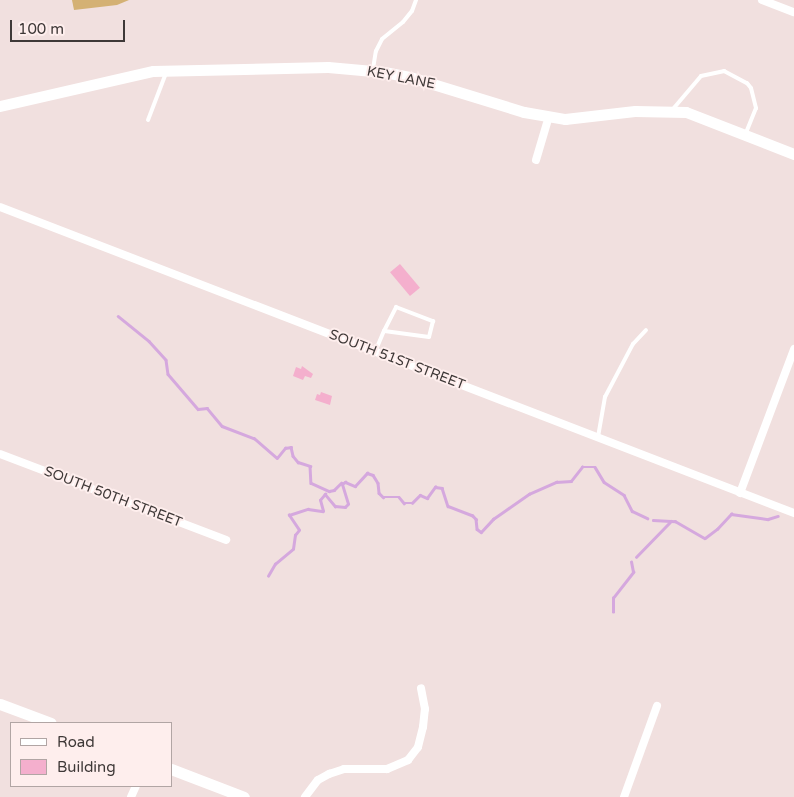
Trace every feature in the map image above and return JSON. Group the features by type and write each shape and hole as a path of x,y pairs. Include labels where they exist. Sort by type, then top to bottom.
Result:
{"street":[{"path":"762,0 794,12"},
{"name":"KEY LANE","path":"0,106 144,73 166,70 328,67 410,77 524,112 565,119 635,111 686,112 794,154"},
{"path":"536,160 549,116"},
{"name":"SOUTH 51ST STREET","path":"0,207 794,513"},
{"path":"740,493 794,349"},
{"name":"SOUTH 50TH STREET","path":"0,454 226,540"},
{"path":"305,797 318,780 329,774 344,769 387,770 408,760 418,747 424,727 425,709 421,688"},
{"path":"0,704 48,722"},
{"path":"624,797 657,706"},
{"path":"172,769 244,797"}],"lane":[{"path":"373,71 376,51 382,39 412,11 416,0"},
{"path":"148,120 166,70"},
{"path":"669,112 701,76 724,70 747,83 751,88 756,108 744,136"},
{"path":"375,352 384,331 396,307 433,321 429,337 384,331"},
{"path":"598,438 605,397 633,344 646,330"}],"shaded area":[{"path":"72,0 129,0 117,5 74,10"}],"building":[{"path":"400,264 420,288 410,296 390,272"},
{"path":"302,366 313,374 311,378 305,376 303,380 293,376 296,367 301,369"},
{"path":"321,392 332,396 330,405 315,400 317,394 320,395"}],"waterway":[{"path":"118,316 149,341 166,360 168,374 198,409 207,408 222,426 254,438 277,458 285,448 291,447 293,456 298,462 310,466 311,483 329,491 334,490 341,483"},
{"path":"268,576 275,564 293,549 295,535 299,530 289,515 308,509 323,511 320,500 325,494 335,506 345,507 348,504 342,484 345,482 355,486 367,473 373,475 378,483 379,493 383,497 399,497 404,503 412,503 420,495 427,498 435,487 442,488 448,506 472,515 476,519 477,529 481,532 493,519 529,494 556,482 571,481 582,467 595,467 604,482 624,495 632,511 647,518"},
{"path":"653,520 675,521 705,538 717,529 731,514 768,519 778,516"},
{"path":"636,557 671,521"},
{"path":"613,612 613,598 633,572 631,562"}]}
